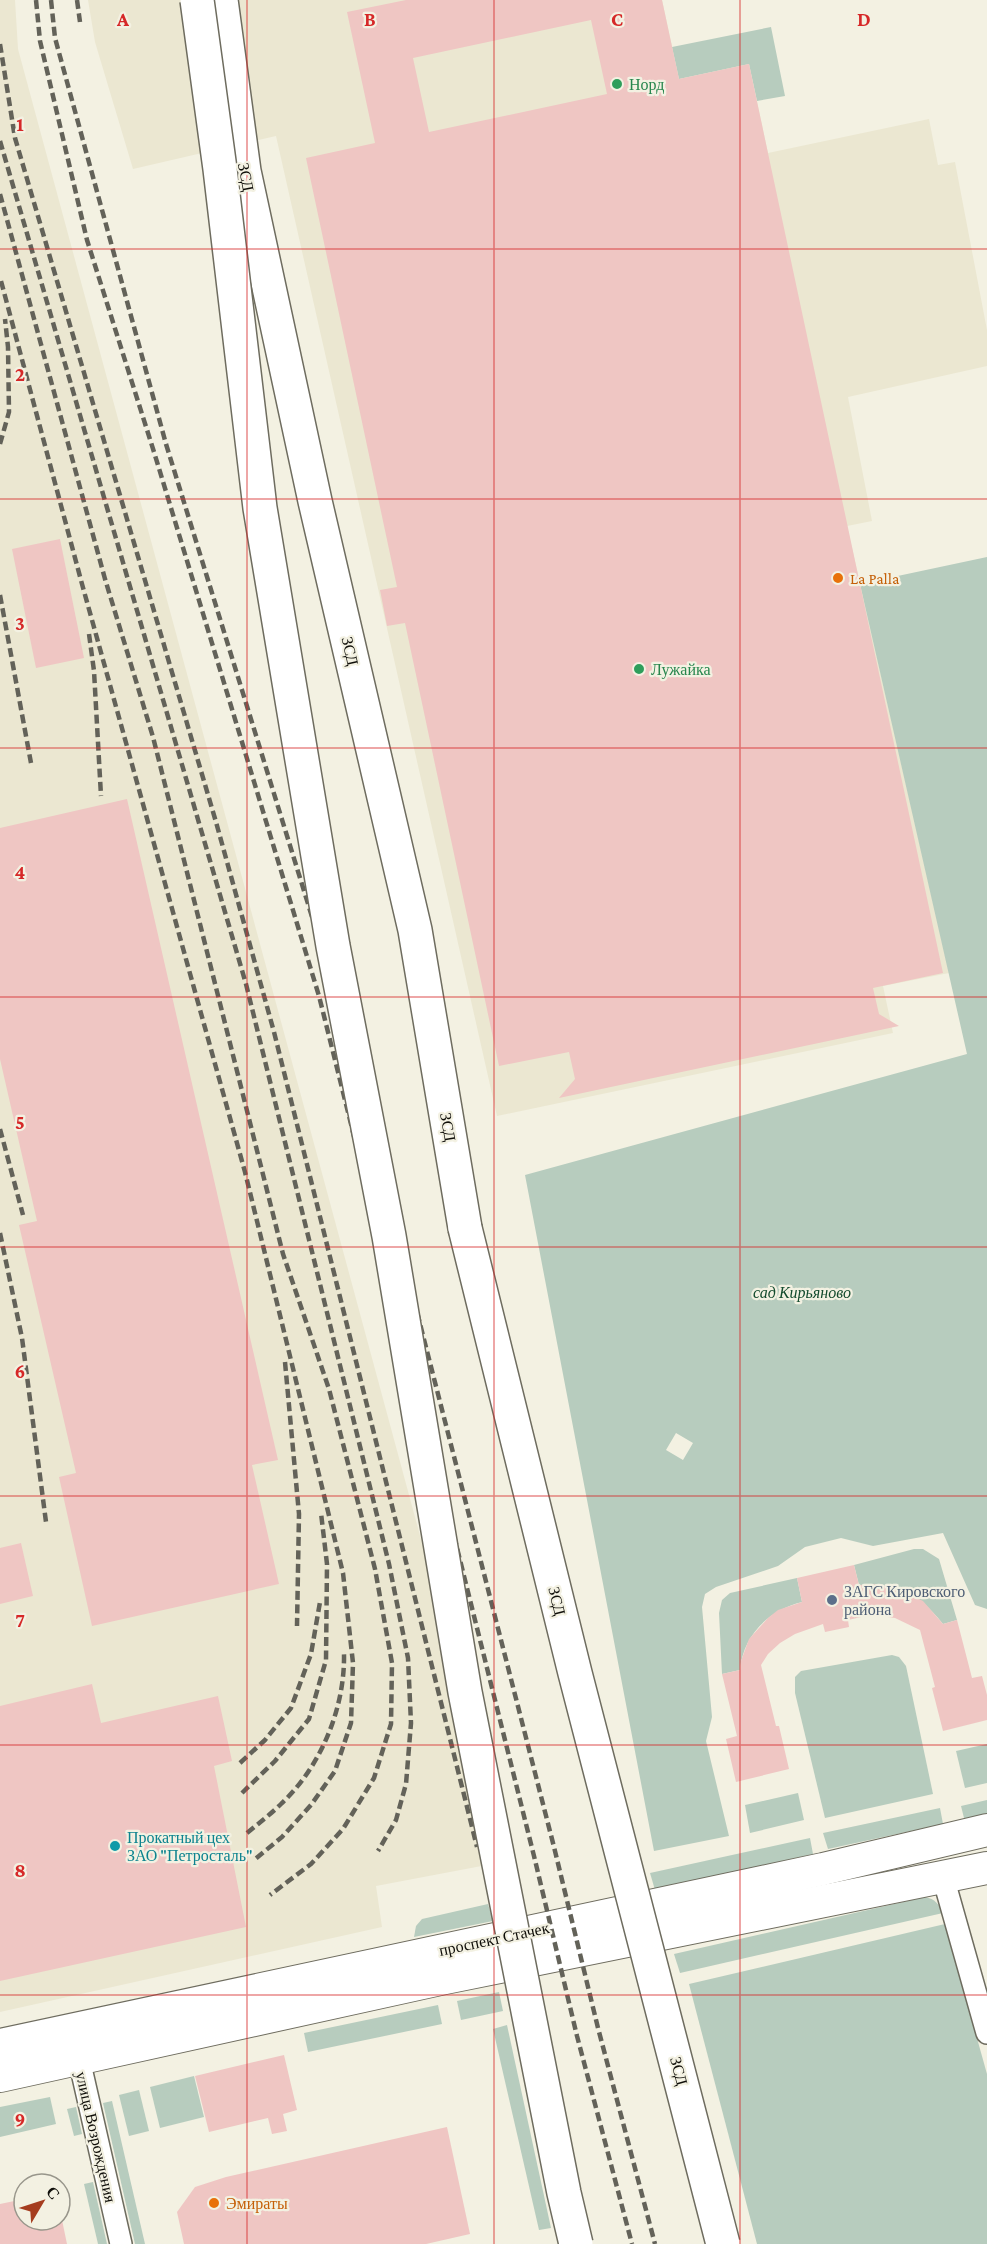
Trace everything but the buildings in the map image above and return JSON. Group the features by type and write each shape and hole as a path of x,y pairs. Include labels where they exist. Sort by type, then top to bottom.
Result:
{"highway":[{"name":"ЗСД","path":"197,0 260,508 333,946 389,1236 465,1692 576,2244"},
{"name":"ЗСД","path":"221,0 244,171 315,501 415,930 465,1228 575,1673 723,2244"}],"main road":[{"name":"проспект Стачек","path":"0,2045 823,1869 987,1830"},
{"name":"проспект Стачек","path":"0,2076 445,1978 987,1868"}],"street":[{"path":"943,1877 987,2033"},
{"name":"улица Возрождения","path":"72,2029 121,2244"}],"shaded area":[{"path":"0,0 15,0 18,49 508,1861 376,1886 382,1927 0,2012"},
{"path":"88,0 662,0 679,79 749,64 768,153 929,119 938,165 955,162 987,330 987,366 848,397 872,521 847,526 949,973 883,986 893,1033 497,1116 276,136 133,169 95,42"}],"green space":[{"path":"771,27 785,96 757,101 749,64 679,79 672,47"},
{"name":"сад Кирьяново","path":"987,557 987,1609 975,1605 943,1533 873,1546 841,1538 805,1547 778,1566 716,1587 705,1594 702,1607 712,1717 706,1741 729,1836 654,1851 525,1175 967,1054 860,584","holes":["676,1433 693,1443 683,1460 666,1450"]},
{"path":"914,1549 923,1549 939,1559 957,1620 943,1624 924,1604 907,1592 886,1587 859,1585 854,1565"},
{"path":"797,1578 802,1602 779,1611 760,1626 746,1646 740,1670 722,1674 719,1613 722,1600 730,1593"},
{"path":"892,1655 899,1657 906,1666 933,1794 825,1818 795,1693 795,1677 801,1671"},
{"path":"987,1744 987,1783 965,1788 956,1751"},
{"path":"798,1793 804,1820 750,1833 745,1805"},
{"path":"987,1800 987,1818 965,1822 961,1806"},
{"path":"940,1808 943,1824 828,1849 823,1833"},
{"path":"810,1838 813,1854 655,1890 650,1873"},
{"path":"925,1897 936,1902 943,1913 680,1973 674,1954"},
{"path":"488,1904 493,1921 414,1937 416,1926 422,1919"},
{"path":"945,1924 987,2074 987,2244 757,2244 689,1984"},
{"path":"499,1992 503,2011 461,2020 457,2001"},
{"path":"438,2005 442,2024 308,2052 304,2033"},
{"path":"507,2025 551,2228 539,2230 493,2029"},
{"path":"194,2076 204,2117 160,2128 150,2087"},
{"path":"139,2090 149,2131 129,2136 119,2095"},
{"path":"50,2097 56,2124 0,2137 0,2107"},
{"path":"112,2101 145,2244 135,2244 103,2103"},
{"path":"76,2107 82,2134 74,2136 67,2109"},
{"path":"93,2182 107,2244 98,2244 84,2184"}],"railway":[{"path":"36,0 40,41 87,240 154,452 319,996 577,2036 632,2244"},
{"path":"51,0 55,38 166,444 334,988 655,2244"},
{"path":"77,0 80,22"},
{"path":"0,44 15,138 216,822 274,1032 477,1847"},
{"path":"0,141 246,984 389,1564 408,1658 411,1723 406,1784 396,1820 378,1851"},
{"path":"0,194 105,579 153,737 283,1254 329,1389 375,1569 392,1663 391,1724 374,1778 343,1829 311,1864 270,1895"},
{"path":"1,281 82,584 245,1172 343,1573 353,1663 351,1723 335,1771 311,1805 282,1837 254,1860"},
{"path":"0,444 9,412 5,319"},
{"path":"0,595 31,763"},
{"path":"89,634 94,671 101,796"},
{"path":"0,1129 23,1215"},
{"path":"0,1233 22,1338 46,1522"},
{"path":"285,1362 299,1514 297,1626"},
{"path":"242,1793 275,1761 309,1719 326,1660 327,1564 321,1513"},
{"path":"240,1763 265,1740 291,1708 311,1654 320,1602"},
{"path":"247,1833 278,1807 296,1788 319,1754 335,1715 340,1695 344,1654"}],"place":[{"name":"Норд","path":"617,84"},
{"name":"La Palla","path":"838,578"},
{"name":"Лужайка","path":"639,669"},
{"name":"ЗАГС Кировского района","path":"832,1600"},
{"name":"Прокатный цех ЗАО \"Петросталь\"","path":"115,1846"},
{"name":"Эмираты","path":"214,2203"}]}
